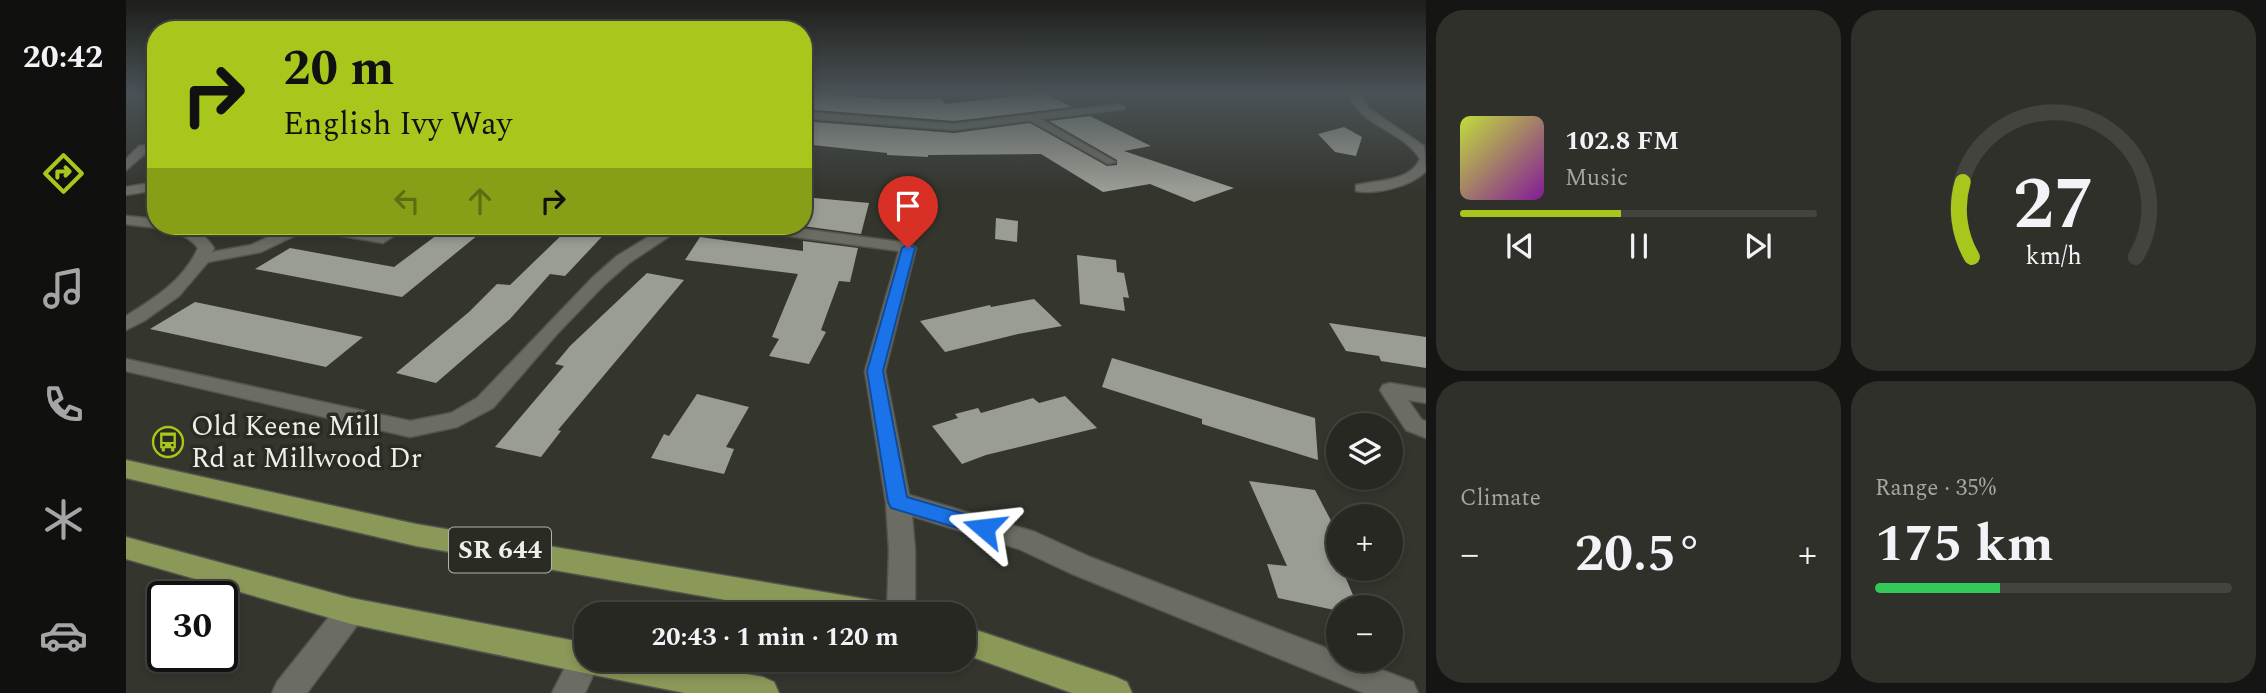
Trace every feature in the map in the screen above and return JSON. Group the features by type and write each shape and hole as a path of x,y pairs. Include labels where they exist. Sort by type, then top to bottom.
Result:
{"main road":[{"name":"SR 644","path":"126,469 416,535 808,602"},
{"path":"126,548 351,611 574,656"},
{"path":"976,644 1116,693"},
{"path":"655,672 763,693"}],"street":[{"path":"918,125 977,125"},
{"path":"1361,188 1412,175 1423,167 1426,159 1414,142 1389,125"},
{"path":"126,166 143,149 147,149"},
{"path":"126,191 147,188"},
{"path":"126,220 147,223"},
{"path":"126,324 172,293 203,258 206,248 202,240 194,235"},
{"path":"203,258 255,249 285,235"},
{"path":"364,235 383,238 388,235"},
{"path":"126,365 410,429 444,424 472,413 485,403 584,293 612,269 663,235"},
{"path":"812,235 908,248 875,371 898,502 902,550 901,602"},
{"path":"1426,396 1390,390 1414,425 1426,430"},
{"path":"898,502 1027,540 1080,565 1402,693"},
{"path":"288,693 351,611"},
{"path":"568,693 579,672"}],"lane":[{"path":"1045,125 1111,162"}],"building":[{"path":"812,125 858,125 954,133 1034,125 1107,166 1117,165 1117,160 1057,125 1109,125 1151,146 1124,151 1234,188 1194,202 1150,184 1103,192 1041,154 928,157 887,155 812,145"},
{"path":"1344,127 1362,137 1356,156 1335,152 1318,134"},
{"path":"812,198 869,203 861,234 812,227"},
{"path":"996,218 1018,221 1017,242 995,239"},
{"path":"437,235 478,235 402,297 255,269 290,248 394,267"},
{"path":"562,235 604,235 565,276 550,274 510,319 436,383 396,373 469,312 497,284 510,285"},
{"path":"700,237 803,251 803,241 858,248 850,282 839,281 821,330 826,332 809,364 769,356 779,339 772,337 798,274 685,260"},
{"path":"1077,255 1116,260 1117,272 1124,273 1129,298 1123,297 1125,311 1080,304"},
{"path":"647,273 684,280 558,430 561,431 541,457 495,447 564,366 555,364 570,346"},
{"path":"1034,299 1062,326 945,352 920,321 990,305 991,307"},
{"path":"195,302 363,337 326,367 150,329"},
{"path":"1329,323 1426,337 1426,368 1381,361 1379,356 1346,351"},
{"path":"1112,358 1315,418 1318,460 1202,424 1202,419 1102,387"},
{"path":"697,394 749,407 726,447 734,449 724,474 651,458 664,434 669,436"},
{"path":"1065,396 1097,428 986,455 962,464 932,426 958,418 955,414 978,408 981,413 1033,398 1039,403"},
{"path":"1249,481 1315,490 1326,511 1326,581 1347,581 1353,595 1326,595 1326,608 1278,598 1267,564 1287,566"}],"place":[{"name":"Old Keene Mill Rd at Millwood Dr","path":"168,442"}],"route":[{"path":"908,248 875,371 898,502 984,528"}]}
